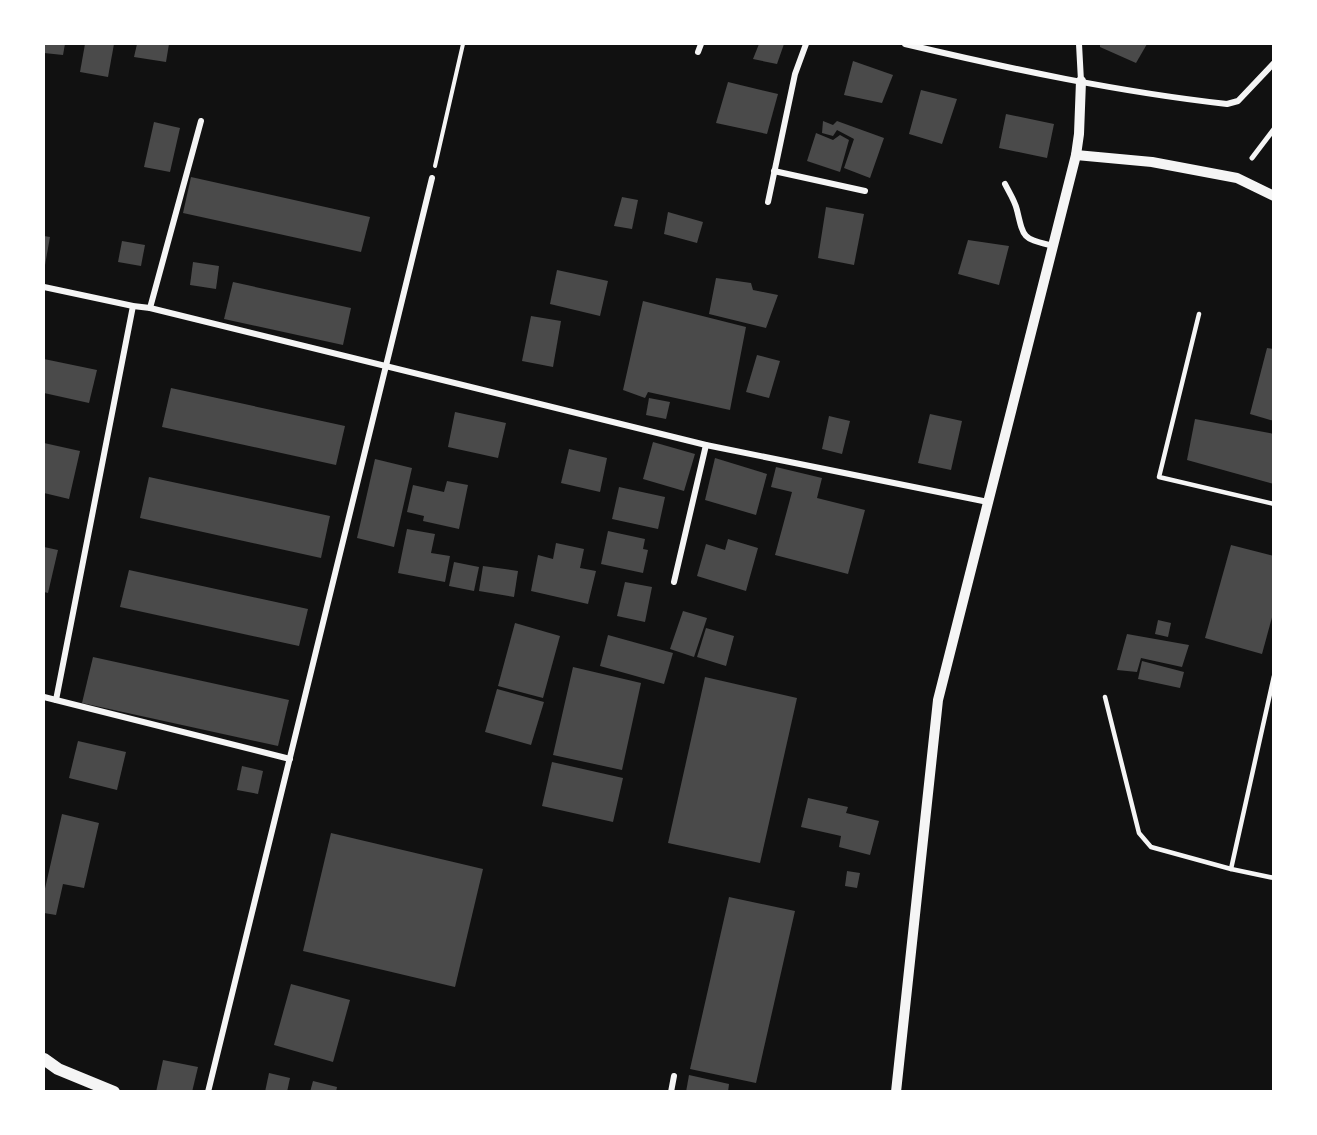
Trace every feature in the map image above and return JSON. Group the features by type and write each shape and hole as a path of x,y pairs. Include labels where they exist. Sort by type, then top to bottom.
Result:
{"main road":[{"path":"44,1059 58,1069 114,1092"}],"street":[{"path":"698,52 701,44"},
{"path":"768,202 795,74 806,44"},
{"path":"905,44 1081,81 1227,104 1238,101 1274,63"},
{"path":"896,1092 938,700 1076,155 1081,81 1079,44"},
{"path":"150,308 201,121"},
{"path":"1252,158 1274,129"},
{"path":"1076,155 1152,162 1237,178 1274,196"},
{"path":"774,171 865,191"},
{"path":"208,1092 432,178"},
{"path":"1005,184 1017,208 1022,233 1029,239 1053,246"},
{"path":"44,286 150,308 706,446 988,502"},
{"path":"56,700 133,306"},
{"path":"674,582 706,446"},
{"path":"44,697 290,759"},
{"path":"671,1092 674,1076"}],"lane":[{"path":"1199,314 1159,477 1274,504"},
{"path":"1231,869 1274,676"},
{"path":"1105,697 1139,833 1151,847 1274,878"}],"path":[{"path":"432,178 463,44"}],"building":[{"path":"44,44 65,44 63,55 44,53"},
{"path":"85,44 114,44 108,77 80,72"},
{"path":"137,44 169,44 166,62 134,57"},
{"path":"759,44 784,44 777,64 753,59"},
{"path":"1100,44 1147,44 1136,63 1100,47"},
{"path":"853,61 893,75 882,103 844,95"},
{"path":"728,82 778,94 767,134 716,123"},
{"path":"921,90 957,99 942,144 909,134"},
{"path":"1006,114 1054,124 1047,158 999,148"},
{"path":"823,121 833,125 837,121 884,138 870,178 844,168 854,139 837,130 833,136 822,133"},
{"path":"154,122 180,128 170,172 144,167"},
{"path":"816,133 833,140 840,135 849,140 840,172 807,161"},
{"path":"191,177 370,217 361,252 183,213"},
{"path":"622,197 638,200 632,229 614,226"},
{"path":"826,207 864,214 854,265 818,258"},
{"path":"668,212 703,222 697,243 664,234"},
{"path":"44,236 50,237 45,265 44,265"},
{"path":"968,240 1009,246 999,285 958,274"},
{"path":"122,241 145,245 141,266 118,262"},
{"path":"193,262 219,266 216,289 190,285"},
{"path":"557,270 608,281 600,316 550,304"},
{"path":"716,278 751,283 753,290 778,295 766,328 709,314"},
{"path":"233,282 351,308 343,345 224,319"},
{"path":"643,301 746,327 730,410 648,392 645,398 623,390"},
{"path":"531,316 561,321 553,367 522,361"},
{"path":"1267,348 1274,349 1274,421 1250,414"},
{"path":"757,355 780,361 769,398 746,392"},
{"path":"44,359 97,370 89,403 44,393"},
{"path":"171,388 345,426 336,465 162,427"},
{"path":"649,398 670,402 666,419 646,415"},
{"path":"455,412 506,423 498,458 448,447"},
{"path":"930,414 962,421 951,470 918,463"},
{"path":"829,416 850,421 842,454 822,449"},
{"path":"1195,419 1274,434 1274,484 1187,460"},
{"path":"653,442 695,454 684,491 643,479"},
{"path":"44,443 80,451 69,499 44,493"},
{"path":"569,449 607,458 600,492 561,483"},
{"path":"715,458 767,474 756,515 705,500"},
{"path":"375,459 412,468 394,547 357,538"},
{"path":"776,467 822,478 817,498 865,510 848,574 775,555 792,492 771,487"},
{"path":"149,477 330,516 321,558 140,518"},
{"path":"447,481 468,485 459,529 423,521 424,516 407,512 413,485 444,492"},
{"path":"619,487 665,497 658,529 612,519"},
{"path":"407,529 435,534 431,553 450,556 445,582 398,573"},
{"path":"608,531 645,539 643,549 648,550 643,573 601,564"},
{"path":"728,539 758,548 746,591 697,576 706,544 725,550"},
{"path":"556,543 584,549 580,568 596,571 588,604 531,591 538,555 553,559"},
{"path":"1231,545 1274,556 1274,610 1262,654 1205,638"},
{"path":"44,547 58,550 48,593 44,592"},
{"path":"454,562 479,567 474,591 449,586"},
{"path":"483,566 518,571 514,597 479,591"},
{"path":"129,570 308,609 299,646 120,607"},
{"path":"625,582 652,587 645,622 617,616"},
{"path":"683,611 707,618 694,657 670,649"},
{"path":"1158,620 1171,623 1168,637 1155,634"},
{"path":"515,623 560,636 543,698 498,686"},
{"path":"706,628 734,636 726,666 697,657"},
{"path":"1127,634 1189,645 1182,667 1141,658 1137,672 1117,670"},
{"path":"608,635 673,653 664,684 600,666"},
{"path":"93,657 289,700 278,746 82,703"},
{"path":"1142,661 1184,672 1180,688 1138,679"},
{"path":"573,667 641,683 622,770 553,755"},
{"path":"705,677 797,698 760,863 668,843"},
{"path":"497,689 544,702 531,745 485,732"},
{"path":"78,741 126,752 117,790 69,778"},
{"path":"552,762 623,778 613,822 542,806"},
{"path":"242,766 263,771 258,794 237,790"},
{"path":"808,798 848,807 846,813 879,821 870,855 839,847 841,836 801,827"},
{"path":"62,814 99,823 84,888 63,884 56,915 44,913 44,893"},
{"path":"331,833 483,869 455,987 303,951"},
{"path":"847,871 860,873 857,888 845,886"},
{"path":"729,897 795,911 756,1083 690,1069"},
{"path":"291,984 350,1000 333,1062 274,1045"},
{"path":"163,1060 198,1067 192,1092 156,1092"},
{"path":"269,1073 290,1078 287,1092 265,1092"},
{"path":"689,1075 729,1084 728,1092 686,1092"},
{"path":"313,1081 337,1087 336,1092 310,1092"}]}
